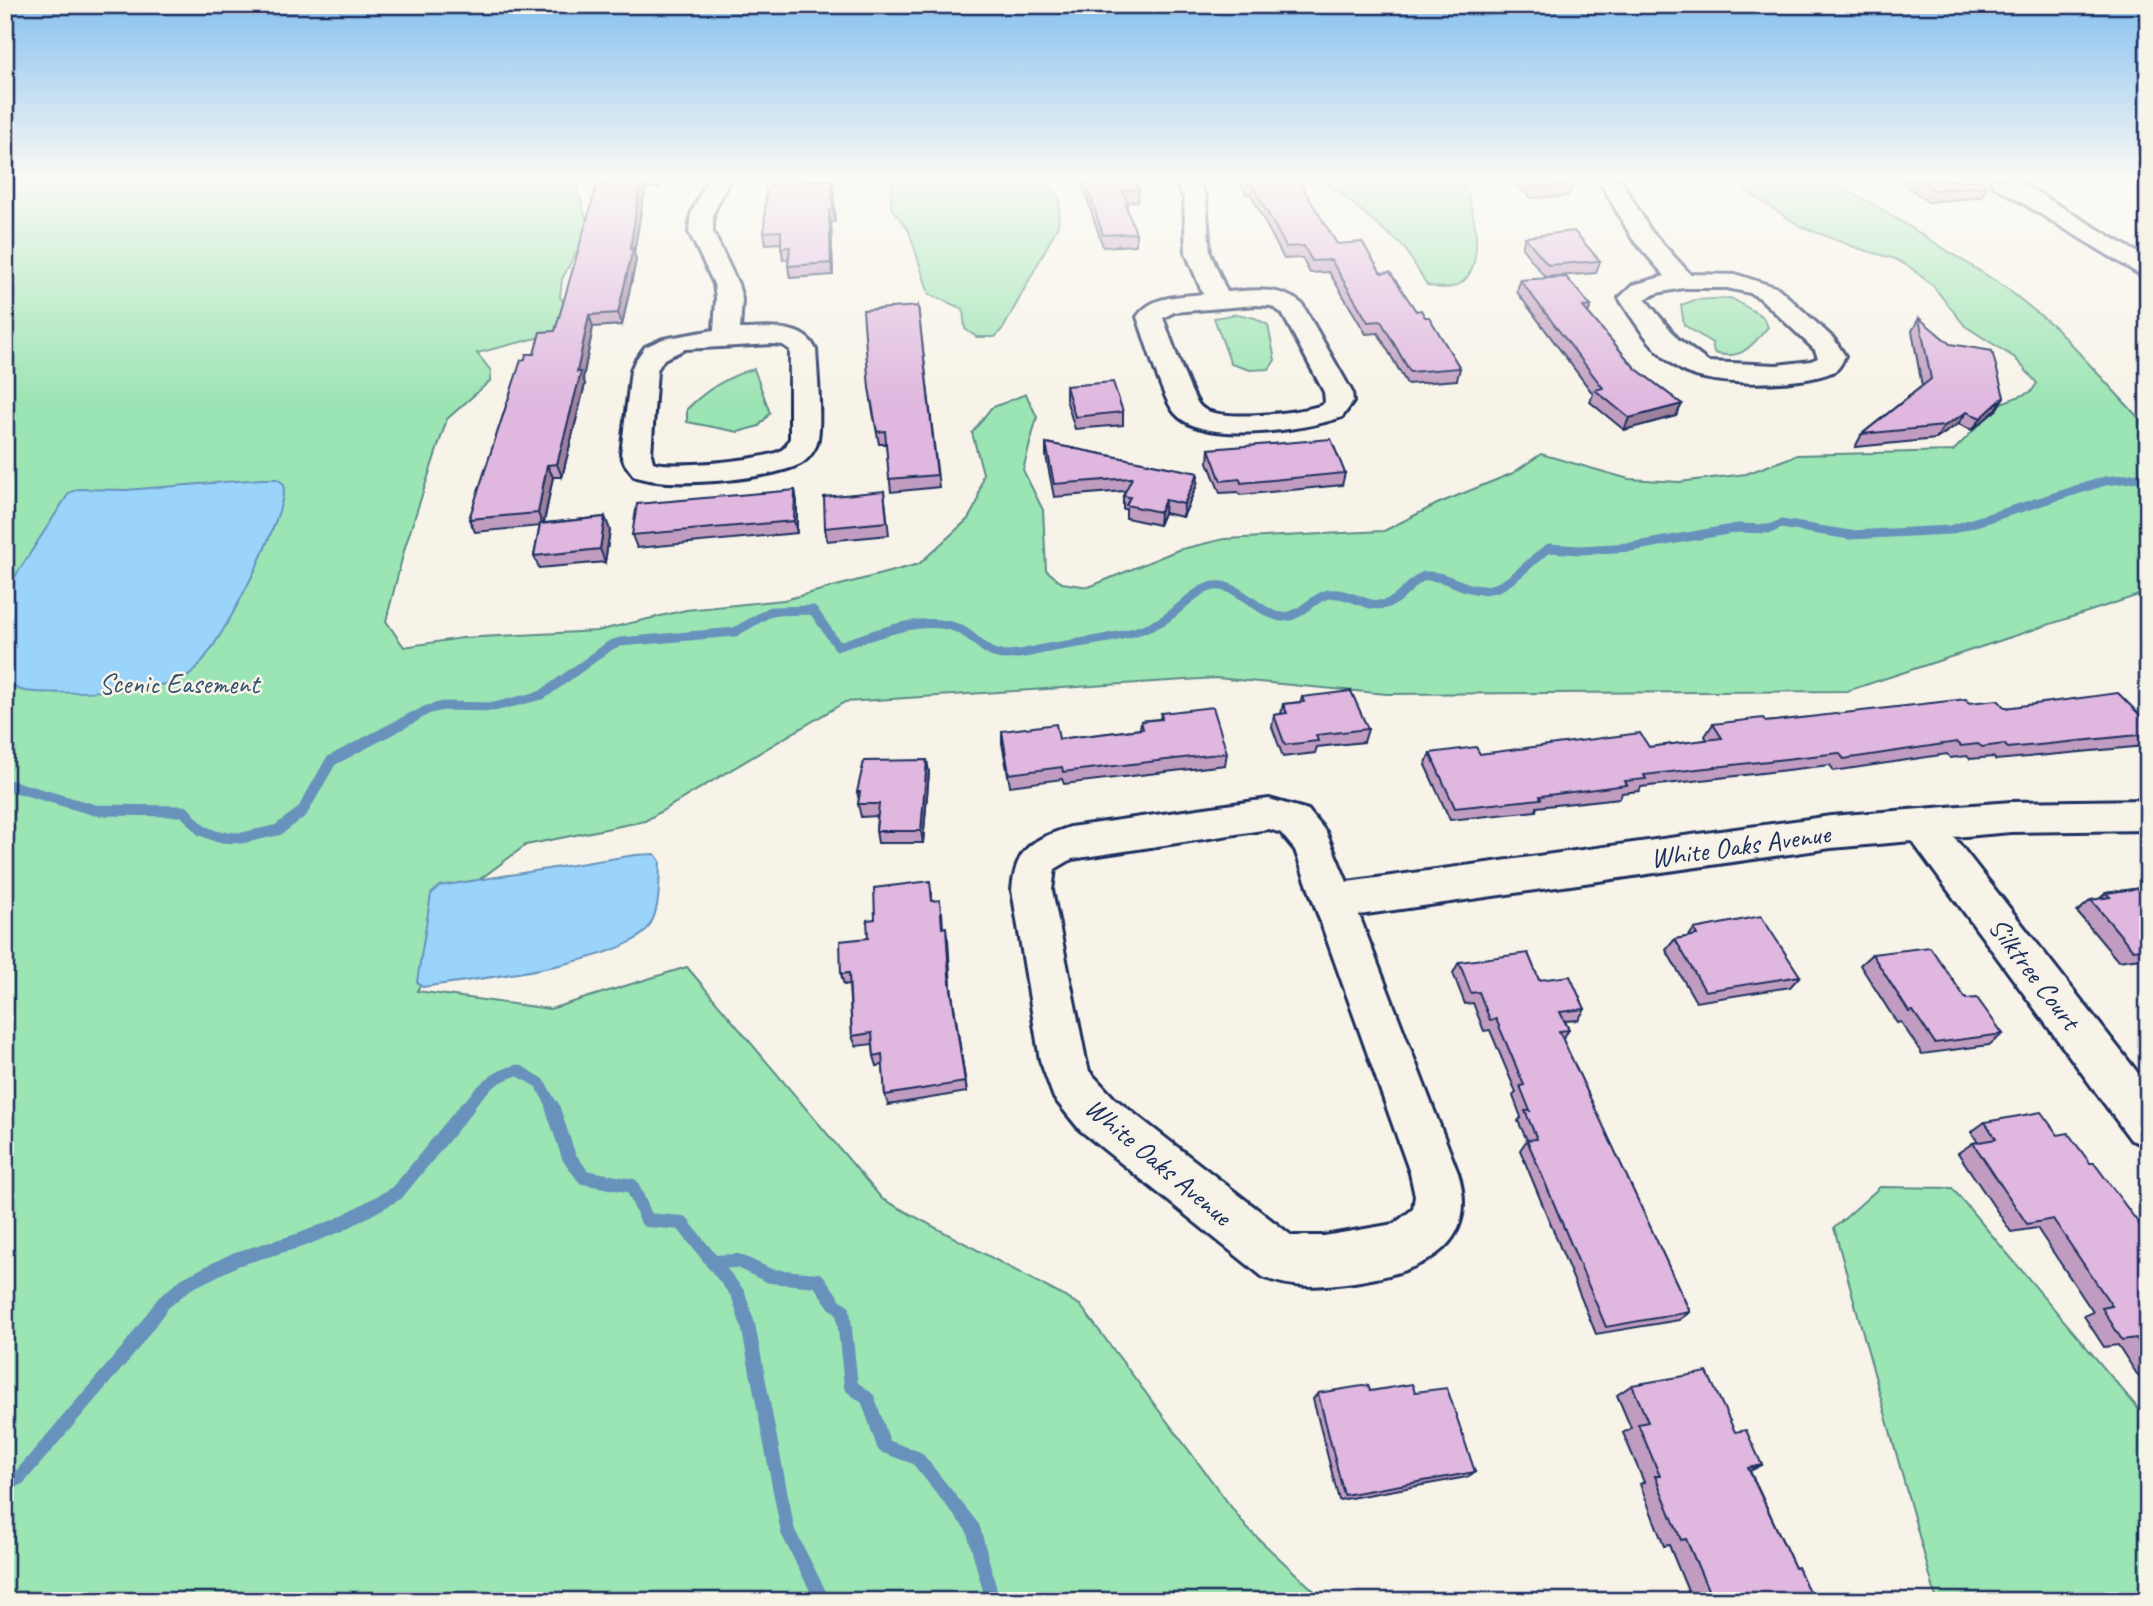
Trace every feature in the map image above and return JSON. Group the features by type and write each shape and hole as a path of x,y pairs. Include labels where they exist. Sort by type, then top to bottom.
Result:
{"street":[{"path":"712,255 726,284 729,299 727,339"},
{"path":"1199,255 1218,300"},
{"path":"1660,255 1683,281 1745,282 1769,293 1825,345 1832,356 1830,361 1822,367 1728,374 1707,372 1695,367 1665,338 1632,298 1636,292 1683,281"},
{"path":"2123,255 2148,270"},
{"path":"1273,298 1285,302 1293,309 1338,392 1339,402 1332,411 1318,416 1229,424 1212,423 1194,417 1185,408 1150,317 1156,310 1170,305 1218,300 1273,298"},
{"path":"772,336 789,338 800,344 803,350 804,438 800,450 787,460 768,465 665,475 647,471 638,463 636,453 643,370 649,358 662,348 727,339 772,336"},
{"name":"White Oaks Avenue","path":"1269,814 1294,821 1302,827 1312,843 1335,901 1434,1173 1440,1198 1433,1222 1418,1242 1397,1251 1294,1263 1281,1259 1261,1244 1097,1114 1070,1083 1063,1060 1034,903 1033,870 1040,857 1053,848 1070,843 1269,814"},
{"name":"White Oaks Avenue","path":"1335,901 1831,832 2011,817 2148,815"},
{"name":"Silktree Court","path":"1921,823 2148,1124"}],"green space":[{"name":"Scenic Easement","path":"5,255 575,255 562,279 560,297 572,314 553,334 477,353 491,371 490,381 447,419 405,547 386,621 404,647 462,638 597,631 686,610 784,600 919,564 968,519 977,503 983,473 972,433 991,408 1026,394 1037,417 1023,470 1043,510 1046,570 1062,583 1089,587 1178,550 1224,539 1384,531 1437,504 1513,473 1541,454 1629,479 1679,482 1746,474 1797,455 1953,451 2001,403 2031,392 2037,383 2015,358 1965,326 1933,286 1910,267 1881,255 1954,255 2005,287 2056,328 2148,428 2148,592 1847,691 1387,694 1216,678 845,702 645,821 526,845 475,883 417,991 550,1009 687,967 882,1199 1080,1305 1247,1528 1325,1601 5,1601"},
{"path":"917,255 1043,255 1004,327 995,337 977,337 965,329 963,309 929,294"},
{"path":"1409,255 1475,255 1471,270 1462,282 1448,288 1427,285"},
{"path":"1731,298 1762,316 1768,327 1751,346 1739,353 1714,353 1712,343 1684,325 1681,305 1695,300"},
{"path":"1237,314 1255,318 1268,325 1275,360 1269,369 1250,370 1231,364 1214,318"},
{"path":"754,369 770,413 759,426 738,432 687,422 687,409 702,396 718,384"},
{"path":"1880,1187 1952,1188 2148,1420 2148,1601 1937,1601 1834,1228"}],"water":[{"path":"277,479 284,484 274,526 230,618 198,667 185,678 131,689 82,692 25,691 5,682 5,592 69,493 78,489 126,490"},
{"path":"655,854 660,861 655,913 648,928 633,941 578,961 507,975 422,987 417,982 431,894 440,886"}],"building":[{"path":"577,255 631,255 618,313 589,315 577,372 581,372 557,464 547,465 538,513 469,519 521,360 525,359 526,354 534,354 540,332 555,331"},
{"path":"789,255 831,255 831,263 788,266"},
{"path":"1309,255 1370,255 1381,273 1390,272 1416,311 1421,310 1425,317 1429,317 1460,368 1410,372 1381,321 1368,322 1331,260 1312,261"},
{"path":"1540,255 1595,255 1600,261 1548,265"},
{"path":"1566,277 1591,306 1583,307 1635,368 1682,404 1629,418 1595,390 1603,388 1520,280"},
{"path":"918,306 937,475 889,479 885,431 877,432 869,388 863,310"},
{"path":"1919,318 1950,344 1992,351 2004,397 1981,418 1967,412 1944,426 1862,434 1931,379"},
{"path":"1113,382 1123,412 1075,417 1066,386"},
{"path":"1331,439 1345,473 1241,483 1240,479 1221,481 1209,449"},
{"path":"1046,443 1198,473 1184,504 1165,500 1160,512 1126,505 1130,497 1123,496 1132,478 1054,484"},
{"path":"795,490 794,521 632,535 637,504"},
{"path":"884,491 887,522 825,528 824,497"},
{"path":"605,517 600,549 534,556 540,524"},
{"path":"1351,691 1368,729 1316,735 1318,741 1285,745 1274,715 1287,713 1283,704 1304,702 1302,697"},
{"path":"2118,693 2148,723 2148,734 2008,748 2004,744 1961,746 1957,742 1844,759 1839,753 1644,775 1646,779 1625,781 1627,785 1540,796 1541,799 1455,808 1430,753 1476,747 1480,754 1640,733 1649,747 1722,738 1713,724 1763,718 1766,722 1966,699 1969,703 1998,700 2005,708"},
{"path":"1213,707 1227,753 1063,772 1062,767 1009,774 1002,731 1056,724 1059,739 1143,729 1141,721 1162,719 1161,713"},
{"path":"927,760 921,831 876,831 879,804 858,804 860,792 857,792 864,761"},
{"path":"930,881 932,901 940,900 942,928 946,927 949,976 965,1082 885,1095 882,1054 874,1056 872,1033 852,1036 849,973 841,974 840,941 868,938 867,920 875,919 874,888"},
{"path":"2148,887 2148,948 2133,950 2091,900 2110,897 2106,893"},
{"path":"1761,916 1800,976 1705,991 1675,939 1697,935 1694,929"},
{"path":"1930,947 1966,999 1977,998 2003,1034 1935,1043 1913,1011 1909,1012 1872,954"},
{"path":"1528,953 1539,980 1570,976 1585,1009 1560,1012 1569,1030 1559,1031 1690,1312 1606,1327 1527,1140 1537,1139 1525,1111 1530,1111 1520,1086 1524,1085 1496,1019 1490,1020 1479,992 1471,993 1459,962"},
{"path":"2041,1112 2058,1135 2068,1133 2090,1163 2094,1163 2148,1236 2148,1356 2136,1338 2122,1340 2102,1308 2112,1306 2053,1219 2027,1224 1973,1143 1996,1139 1985,1122"},
{"path":"1707,1372 1735,1432 1746,1430 1762,1465 1748,1468 1813,1601 1713,1601 1686,1539 1681,1540 1655,1476 1660,1476 1638,1424 1648,1422 1632,1385"},
{"path":"1412,1384 1415,1392 1447,1388 1475,1472 1344,1495 1318,1393 1368,1385 1370,1391"}],"waterway":[{"path":"411,719 427,710 443,706 494,707 542,695 611,645 735,632 771,611 813,610 838,646 897,628 943,624 964,631 992,652 1013,655 1107,638 1145,628 1165,619 1196,594 1210,587 1229,588 1273,615 1282,617 1295,614 1329,594 1344,595 1371,604 1386,604 1397,599 1424,576 1480,590 1491,589 1512,579 1549,548 1580,550 1631,547 1738,528 1770,529 1781,524 1850,535 1950,530 2105,481 2148,476"},
{"path":"5,784 95,810 184,811 201,830 218,837 242,838 278,830 302,812 331,761 414,717"},
{"path":"467,1107 489,1084 502,1075 518,1070 540,1083 553,1107"},
{"path":"5,1486 19,1478 128,1351 163,1303 186,1284 236,1259 301,1240 339,1225 397,1193 468,1106"},
{"path":"552,1106 569,1157 584,1177 632,1186 647,1220 682,1223 713,1262"},
{"path":"713,1262 738,1261 770,1276 818,1280 835,1304 843,1310 851,1386 868,1399 884,1446 917,1458 973,1528 993,1601"},
{"path":"713,1262 738,1294 748,1325 788,1532 823,1601"}]}
